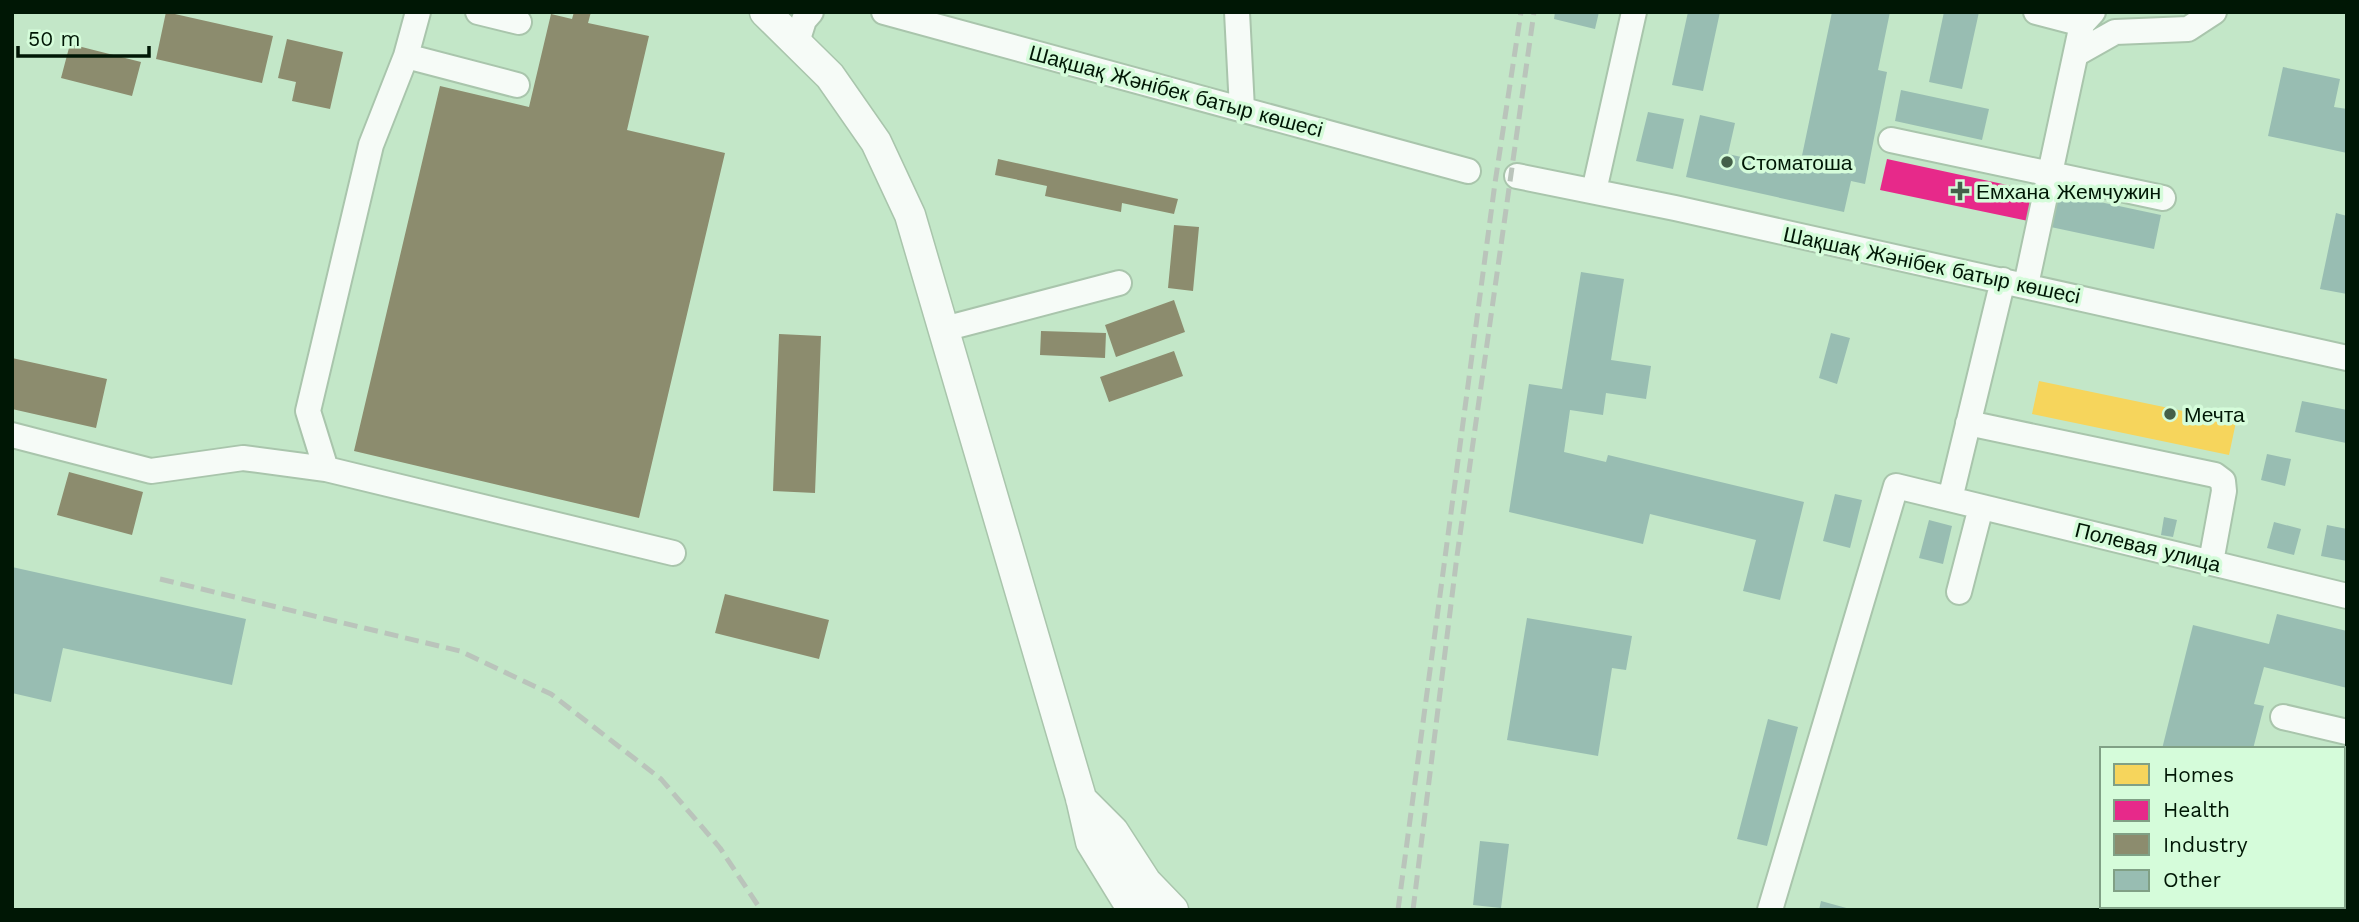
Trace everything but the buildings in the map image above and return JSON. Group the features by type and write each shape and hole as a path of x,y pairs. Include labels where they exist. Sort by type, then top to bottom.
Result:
{"main road":[{"path":"765,12 830,76 876,142 909,215 1081,798 1091,842 1126,899 1137,910"},
{"path":"1081,798 1113,831 1146,882 1173,910"}],"street":[{"path":"326,469 308,411 371,145 406,56 418,12"},
{"path":"478,12 519,22"},
{"path":"797,42 804,20 811,12"},
{"name":"Шақшақ Жәнібек батыр көшесі","path":"885,12 1468,171"},
{"path":"1237,12 1242,109"},
{"path":"1594,191 1634,12"},
{"path":"1950,499 1968,423 2050,174 2076,54 2088,18 2036,12"},
{"path":"2076,54 2115,32 2188,29 2214,12"},
{"path":"406,56 517,85"},
{"path":"1891,141 2163,198"},
{"name":"Шақшақ Жәнібек батыр көшесі","path":"1517,176 2015,283 2347,358"},
{"path":"944,329 1119,283"},
{"path":"1968,423 2215,475 2223,481 2224,491 2211,562"},
{"path":"12,435 151,471 243,458 326,469 673,553"},
{"name":"Полевая улица","path":"1770,910 1896,486 2347,596"},
{"path":"1959,592 1981,507"},
{"path":"2283,717 2347,732"}],"railway":[{"path":"1398,910 1495,183 1521,12"},
{"path":"1413,910 1457,556 1534,12"},
{"path":"160,579 460,651 551,694 661,779 720,848 761,910"}],"place":[{"name":"Стоматоша","path":"1727,162"},
{"name":"Емхана Жемчужин","path":"1960,191"},
{"name":"Мечта","path":"2170,414"}]}
